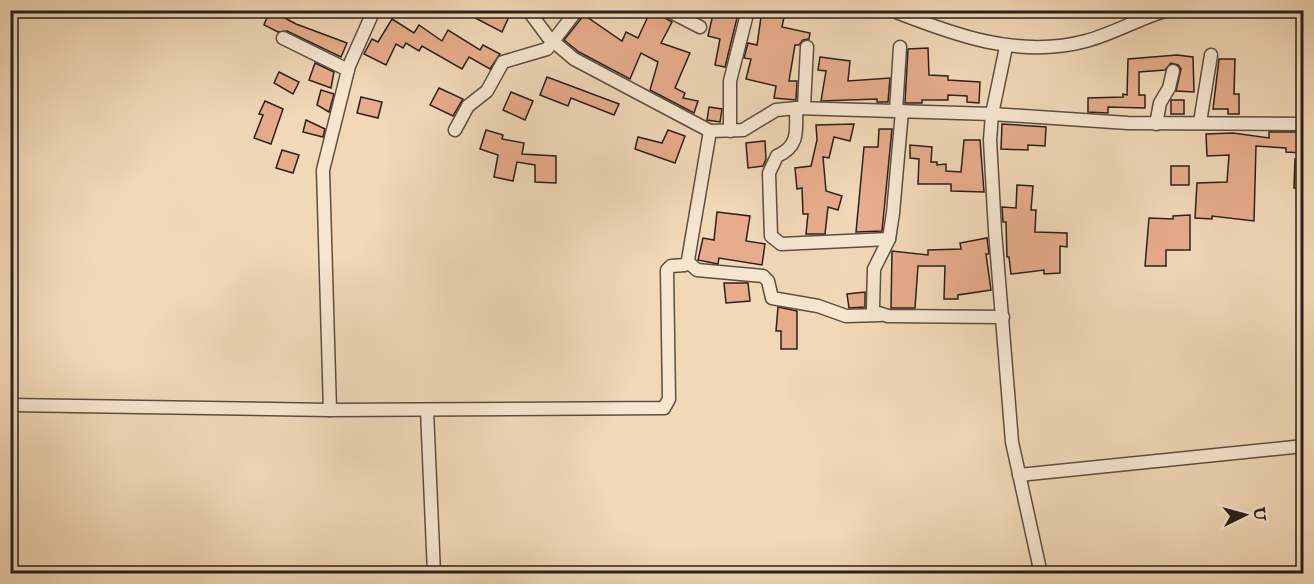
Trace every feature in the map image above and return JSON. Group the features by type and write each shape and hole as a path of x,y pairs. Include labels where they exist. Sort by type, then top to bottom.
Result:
{"street":[{"path":"330,410 322,183 348,70 355,48 374,10"},
{"path":"528,10 553,43 598,74 710,131 730,131 749,127 776,110 800,107 992,114 1156,124 1200,122 1304,124"},
{"path":"455,130 468,106 487,91 503,62 539,52 553,43 577,10"},
{"path":"667,10 700,27"},
{"path":"730,131 730,81 748,10"},
{"path":"891,10 1006,46 1044,49 1086,40 1168,10"},
{"path":"282,38 348,70"},
{"path":"1006,46 992,114 990,140 1012,442 1041,573"},
{"path":"807,47 793,144 789,150 777,156 769,172 771,236 781,243 799,244 889,239"},
{"path":"880,315 875,312 872,305 872,280 877,262 889,239 899,111 900,47"},
{"path":"1200,122 1211,55"},
{"path":"1156,124 1160,103 1169,88 1173,71"},
{"path":"688,262 710,131"},
{"path":"688,262 697,270 763,276 768,281 772,298 818,306 846,316 1003,317"},
{"path":"10,405 330,410 664,408 669,399 667,270 688,262"},
{"path":"427,410 434,573"},
{"path":"1019,476 1304,446"}],"building":[{"path":"270,10 296,24 347,43 341,57 287,31 278,32 264,25"},
{"path":"460,10 512,10 502,32"},
{"path":"651,10 659,10 663,17 672,22 661,43 690,53 675,88 685,93 683,98 698,101 694,113 650,90 658,62 641,53 630,79 579,52 564,40 584,15 622,41 626,32 638,38"},
{"path":"714,10 739,10 725,67 715,65 720,39 708,36"},
{"path":"762,10 773,10 772,15 784,17 782,27 810,33 809,39 795,45 789,81 797,81 796,100 774,98 776,86 746,79 751,59 744,58 748,43 757,45"},
{"path":"392,19 414,33 419,25 442,41 448,30 480,50 483,45 500,54 490,69 469,57 462,69 422,46 419,51 406,43 403,48 396,44 386,65 364,54 372,39 378,42"},
{"path":"928,48 929,75 948,76 948,80 980,82 979,103 967,102 967,96 948,95 948,100 922,100 922,103 905,103 908,49"},
{"path":"1177,55 1193,57 1194,92 1176,91 1181,69 1178,65 1171,63 1165,70 1139,72 1139,95 1145,95 1145,108 1108,107 1108,113 1088,112 1088,98 1127,95 1128,59"},
{"path":"820,57 850,61 848,81 890,78 888,102 877,102 877,99 821,101 826,71 818,70"},
{"path":"1219,59 1235,59 1234,94 1239,94 1239,114 1228,114 1228,109 1213,109"},
{"path":"315,63 334,72 331,88 309,80"},
{"path":"279,72 299,82 293,94 274,83"},
{"path":"547,77 619,104 614,115 571,98 568,106 540,95"},
{"path":"439,88 463,99 453,116 430,105"},
{"path":"321,90 334,94 329,112 317,105"},
{"path":"511,92 533,101 525,120 503,110"},
{"path":"361,97 382,102 378,118 357,113"},
{"path":"1171,100 1184,100 1184,114 1171,114"},
{"path":"265,101 283,109 271,144 254,138 263,115 259,114"},
{"path":"709,107 722,109 720,122 707,120"},
{"path":"306,120 325,129 323,137 303,132"},
{"path":"854,124 850,141 834,137 829,158 823,157 826,191 842,196 838,210 828,207 825,234 806,234 808,214 803,214 802,188 797,189 795,168 811,166 817,140 816,125"},
{"path":"1002,124 1046,127 1045,146 1028,145 1028,150 1001,149"},
{"path":"879,129 892,129 882,231 856,232 864,147 878,147"},
{"path":"486,130 503,135 502,139 524,143 522,154 556,156 556,183 535,182 535,165 517,162 513,181 494,177 498,155 480,149"},
{"path":"668,130 685,136 675,163 635,149 638,137 662,143"},
{"path":"1269,132 1304,132 1304,153 1286,152 1286,148 1256,146 1254,221 1212,216 1212,219 1195,218 1197,183 1227,182 1229,155 1207,156 1206,134 1233,133 1269,138"},
{"path":"964,140 980,140 984,192 951,191 951,184 918,184 919,159 910,158 910,145 932,147 931,162 937,162 937,165 946,164 946,171 961,172"},
{"path":"765,141 766,159 763,166 748,168 746,143"},
{"path":"282,150 299,155 293,173 276,168"},
{"path":"1295,159 1304,159 1304,188 1294,188"},
{"path":"1171,166 1189,166 1189,185 1171,185"},
{"path":"1017,185 1033,186 1031,210 1036,210 1035,232 1067,233 1067,247 1060,246 1060,273 1044,274 1044,270 1011,274 1009,257 1007,257 1006,222 1003,222 1002,207 1016,208"},
{"path":"717,212 750,216 746,241 765,244 762,265 719,258 718,264 698,260 703,238 714,240"},
{"path":"1190,215 1190,250 1166,250 1166,266 1145,266 1149,218 1173,219 1173,216"},
{"path":"987,238 989,254 986,254 991,290 958,295 958,299 944,299 945,266 918,266 915,308 891,308 892,251 928,255 928,250 961,249 960,243"},
{"path":"724,283 748,283 750,301 726,303"},
{"path":"865,292 865,307 849,308 847,294"},
{"path":"778,307 797,311 797,349 781,349 781,331 776,331"}]}
